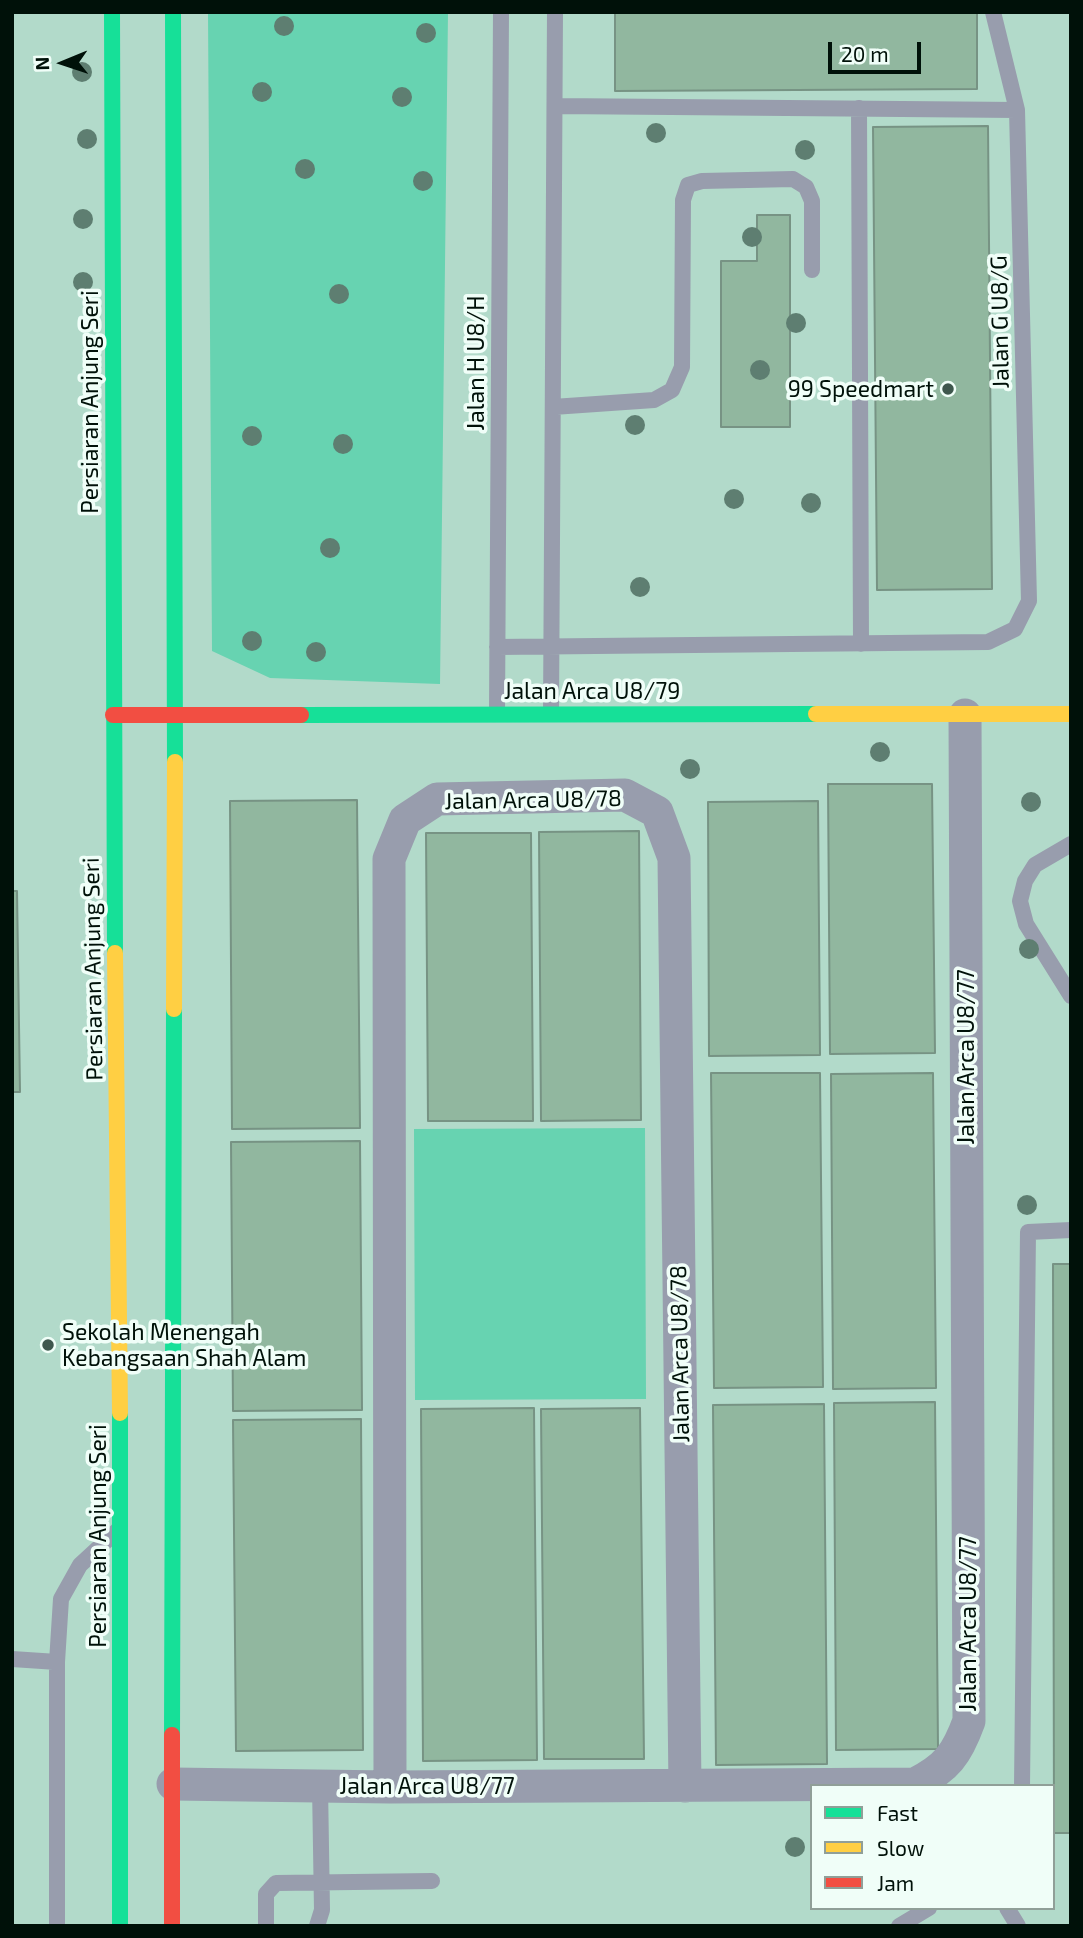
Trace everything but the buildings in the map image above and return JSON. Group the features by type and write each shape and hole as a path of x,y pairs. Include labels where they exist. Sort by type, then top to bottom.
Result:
{"street":[{"name":"Persiaran Anjung Seri","path":"112,12 113,715 121,1527 120,1926"},
{"path":"172,1926 175,714 173,12"},
{"name":"Jalan Arca U8/79","path":"113,715 1071,714"},
{"name":"Jalan Arca U8/77","path":"915,1784 937,1773 960,1746 969,1721 965,715"},
{"name":"Jalan Arca U8/78","path":"390,1787 389,859 405,820 438,799 625,795 657,812 674,858 685,1786"},
{"name":"Jalan Arca U8/77","path":"173,1784 390,1787 810,1785"}],"lane":[{"name":"Jalan H U8/H","path":"497,713 501,12"},
{"path":"551,713 555,12"},
{"name":"Jalan G U8/G","path":"861,644 988,642 1015,629 1029,601 1017,110 993,12"},
{"path":"556,106 1017,110"},
{"path":"497,647 861,644 859,108"},
{"path":"553,407 654,400 672,390 682,366 682,200 688,185 702,180 793,179 806,187 813,201 812,270"},
{"path":"1071,844 1035,865 1025,881 1020,901 1026,924 1071,996"},
{"path":"1022,1784 1028,1231 1071,1230"},
{"path":"57,1926 57,1662 61,1599 80,1565 121,1527"},
{"path":"12,1659 57,1662"},
{"path":"317,1926 322,1910 320,1785"},
{"path":"266,1926 266,1894 276,1883 432,1881"},
{"path":"899,1926 926,1910"},
{"path":"1008,1910 1018,1926"}],"green space":[{"path":"208,12 448,12 440,684 270,678 212,651"},
{"path":"645,1128 646,1399 415,1400 414,1129"}],"traffic: fast":[{"path":"112,12 115,953"},
{"path":"173,12 175,762"},
{"path":"301,715 816,714"},
{"path":"172,1735 174,1009"},
{"path":"120,1413 120,1926"}],"traffic: slow":[{"path":"816,714 1071,714"},
{"path":"174,1009 175,762"},
{"path":"115,953 120,1413"}],"traffic: jam":[{"path":"113,715 301,715"},
{"path":"172,1735 172,1926"}],"place":[{"name":"99 Speedmart","path":"948,389"},
{"name":"Sekolah Menengah Kebangsaan Shah Alam","path":"48,1345"}]}
